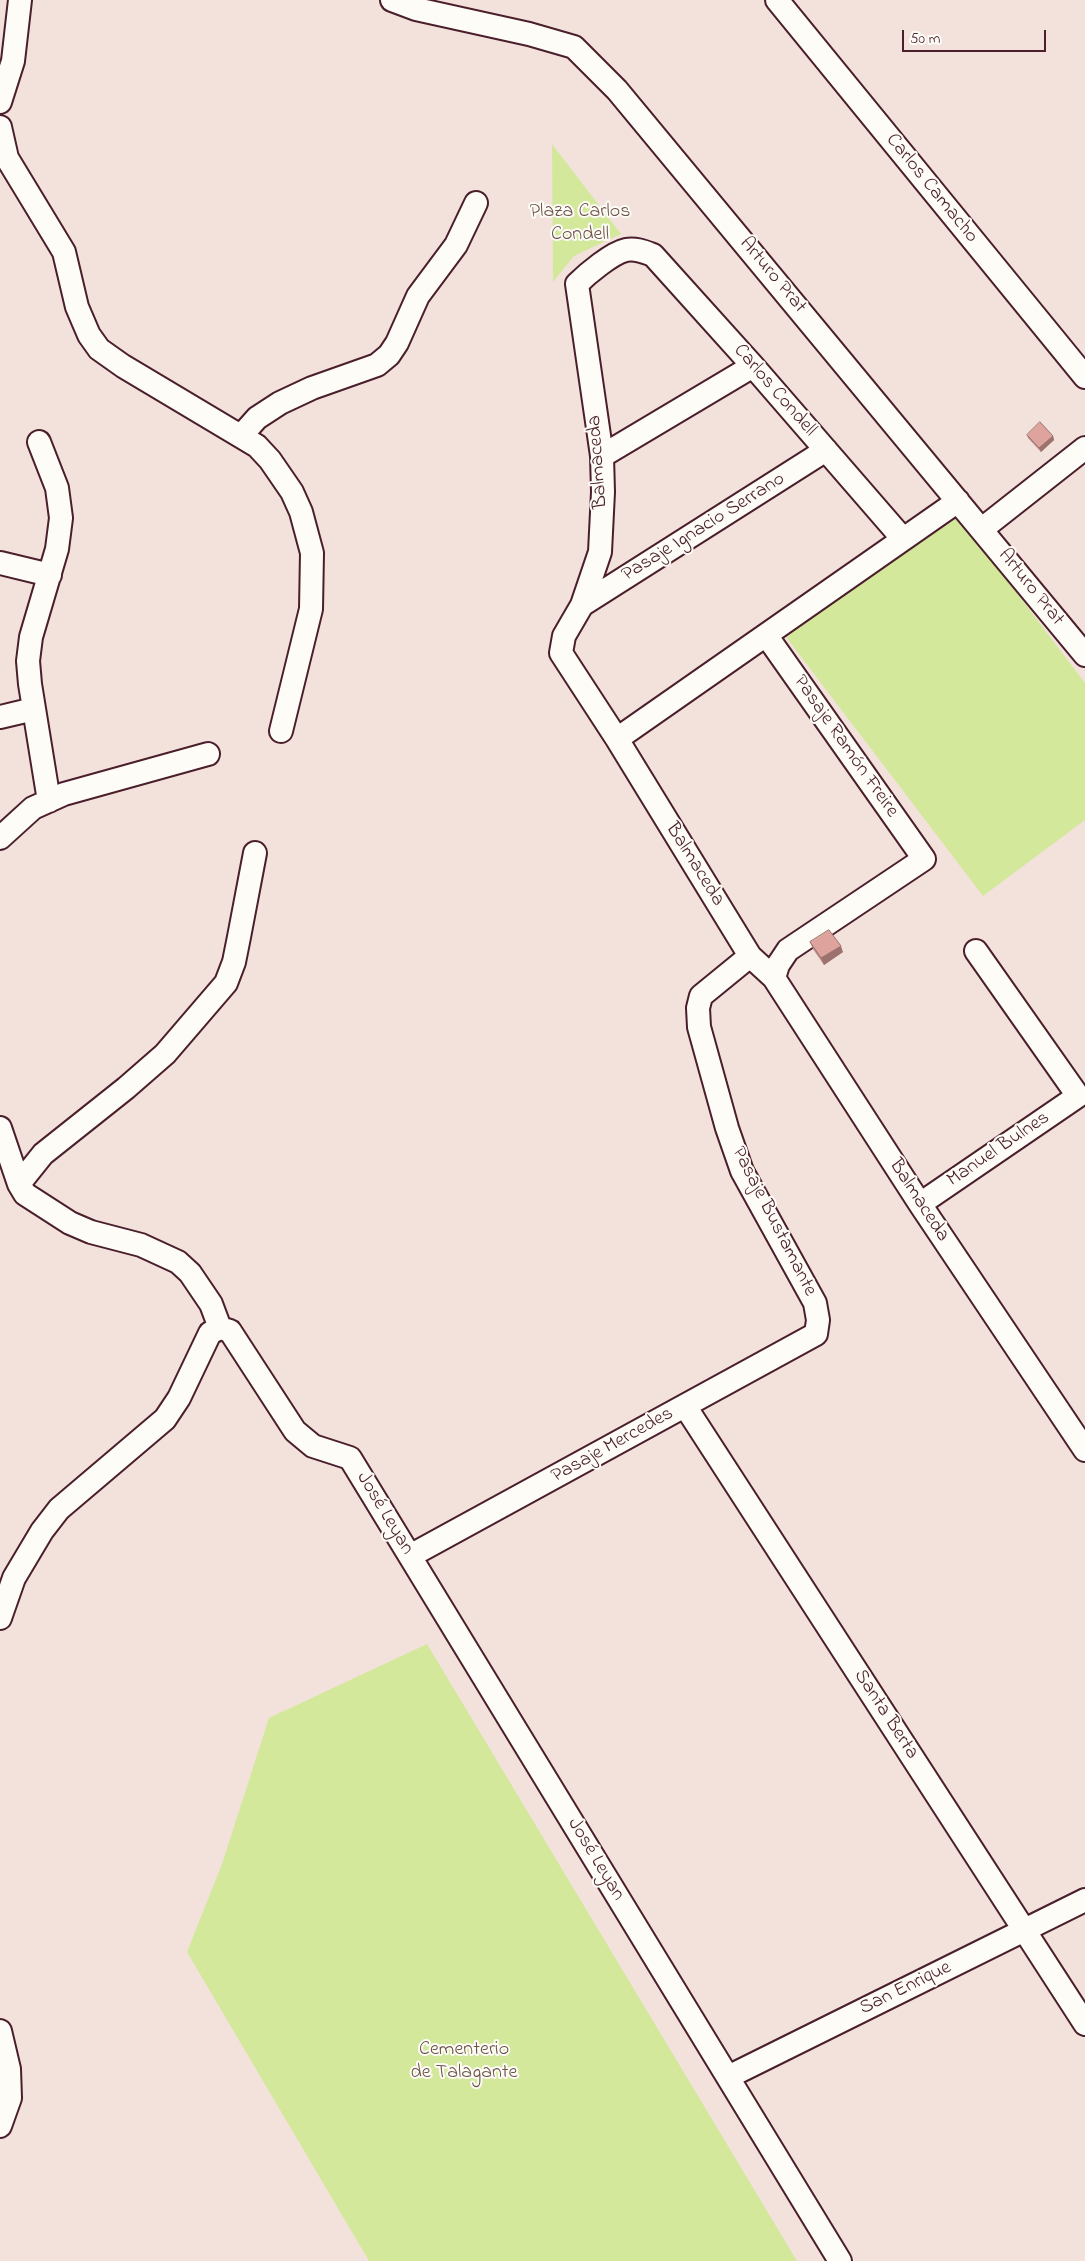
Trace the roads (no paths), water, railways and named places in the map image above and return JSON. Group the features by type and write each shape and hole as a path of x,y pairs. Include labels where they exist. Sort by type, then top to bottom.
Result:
{"street":[{"path":"0,102 13,61 20,0"},
{"name":"Arturo Prat","path":"392,0 416,9 529,34 574,47 617,90 1085,655"},
{"name":"Carlos Camacho","path":"777,0 1085,377"},
{"path":"0,127 7,158 64,252 78,307 89,334 99,349 123,366 257,446 270,460 287,484 301,512 312,553 311,609 281,731"},
{"path":"241,436 257,418 280,403 312,388 377,365 389,355 397,343 418,296 456,245 476,204"},
{"name":"Balmaceda","path":"640,250 625,250 591,270 578,284 602,456 604,492 600,552 582,605 564,636 561,653 750,956 774,978 920,1204 1085,1450"},
{"name":"Carlos Condell","path":"640,250 653,255 753,366 902,539"},
{"path":"602,456 753,366"},
{"path":"39,442 57,488 60,502 60,534 29,649 28,672 49,801"},
{"path":"982,529 1085,448"},
{"name":"Pasaje Ignacio Serrano","path":"582,605 826,450"},
{"path":"617,740 958,501"},
{"path":"0,563 50,575"},
{"name":"Pasaje Ramón Freire","path":"766,635 924,859 788,950 778,965 774,978"},
{"path":"0,717 34,709"},
{"path":"0,838 33,808 64,794 208,754"},
{"path":"18,1184 43,1154 126,1088 165,1054 226,983 234,962 255,853"},
{"name":"Manuel Bulnes","path":"920,1204 1078,1096 976,951"},
{"name":"Pasaje Bustamante","path":"750,956 701,996 698,1008 699,1027 733,1148 750,1187 814,1303 818,1320 816,1334"},
{"path":"0,1128 18,1184 25,1194 70,1222 91,1232 141,1246 178,1262 190,1273 206,1296 220,1328 210,1333 179,1398 165,1419 59,1509 42,1531 14,1578 0,1618"},
{"name":"José Leyan","path":"220,1328 226,1328 234,1335 262,1383 295,1431 313,1446 350,1458 840,2261"},
{"name":"Pasaje Mercedes","path":"410,1556 816,1334"},
{"name":"Santa Berta","path":"685,1406 1085,2024"},
{"name":"San Enrique","path":"728,2077 1085,1900"},
{"path":"0,2031 9,2069 10,2098 0,2126"}],"park label":[{"name":"Plaza Carlos Condell","path":"580,224"},
{"name":"Cementerio de Talagante","path":"464,2062"}]}
